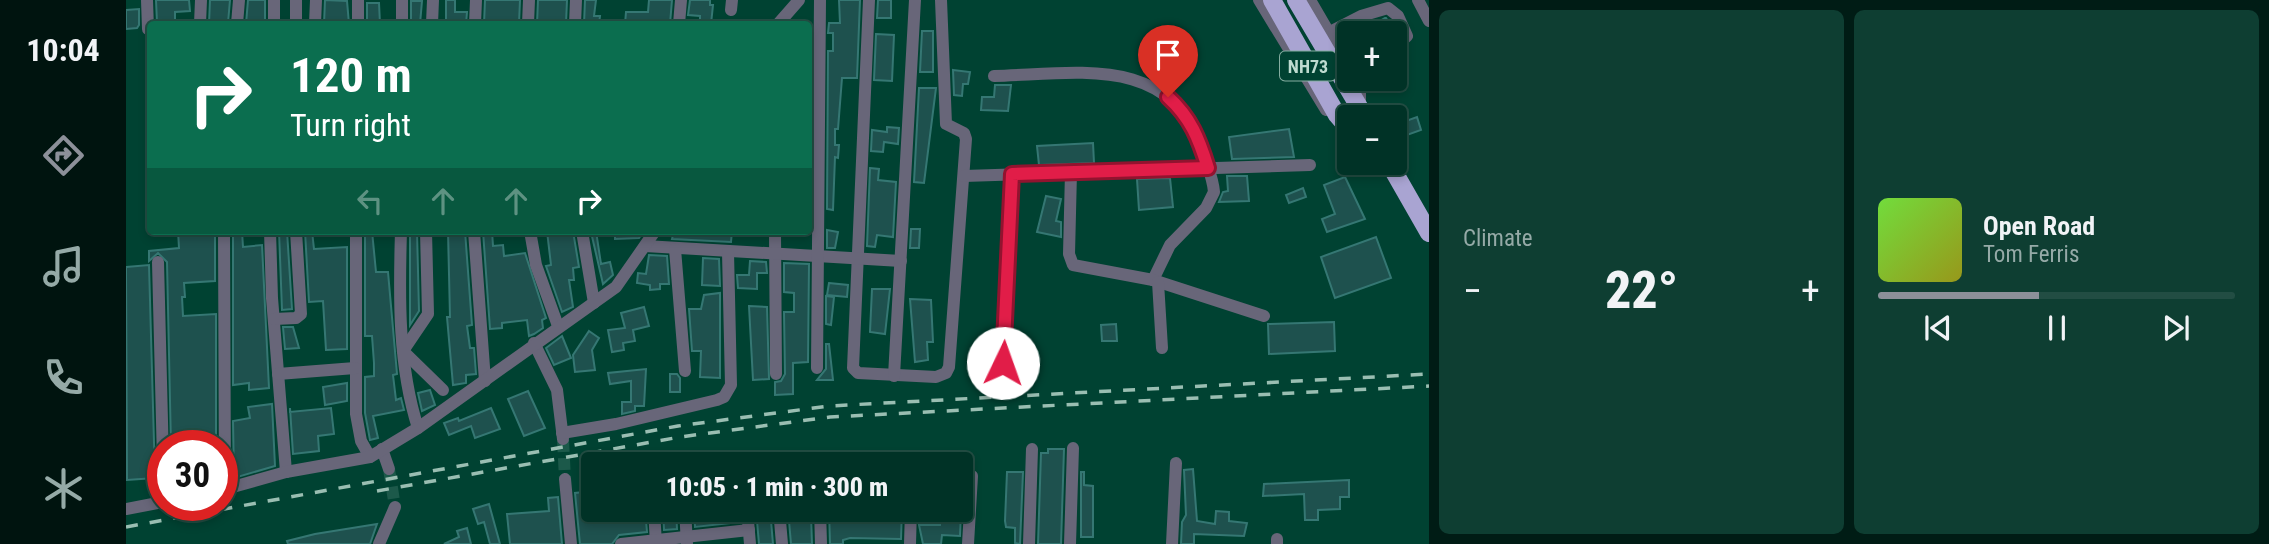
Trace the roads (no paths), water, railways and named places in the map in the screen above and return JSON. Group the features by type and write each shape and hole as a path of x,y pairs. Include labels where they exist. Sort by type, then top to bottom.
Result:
{"highway":[{"name":"NH73","path":"1272,0 1337,112"},
{"name":"NH73","path":"1296,0 1337,55"},
{"path":"1396,175 1429,233"}],"street":[{"path":"147,0 148,21"},
{"path":"200,21 201,0"},
{"path":"237,21 239,0"},
{"path":"274,0 274,21"},
{"path":"296,0 296,21"},
{"path":"315,21 316,0"},
{"path":"358,0 358,21"},
{"path":"402,0 402,21"},
{"path":"432,21 433,0"},
{"path":"475,21 476,0"},
{"path":"528,0 528,21"},
{"path":"575,21 576,0"},
{"path":"679,21 681,0"},
{"path":"781,21 799,0"},
{"path":"817,368 820,0"},
{"path":"869,0 853,368 858,373 936,377 946,373 949,367 966,135 947,127 945,120 942,0"},
{"path":"894,376 915,0"},
{"path":"1259,0 1322,106 1337,117"},
{"path":"1310,0 1323,35 1337,28"},
{"path":"1418,0 1429,21"},
{"path":"1351,21 1388,8 1400,21"},
{"path":"994,76 1125,76 1149,83 1186,113 1196,132 1213,183 1212,199 1170,245 1155,281 1161,348"},
{"path":"964,176 1310,164"},
{"path":"1071,173 1069,254 1073,265 1155,281 1264,316"},
{"path":"1003,363 1012,174"},
{"path":"224,235 224,430"},
{"path":"270,235 286,472"},
{"path":"274,319 296,318 301,314 296,235"},
{"path":"356,235 355,414 361,441 370,457"},
{"path":"401,235 402,351 409,400 418,428"},
{"path":"402,351 428,314 426,235"},
{"path":"474,235 485,381"},
{"path":"531,235 536,265 558,326"},
{"path":"583,235 594,303"},
{"path":"238,485 286,472 370,457 418,428 616,287 652,235"},
{"path":"775,235 776,374"},
{"path":"645,246 901,261"},
{"path":"675,248 685,371"},
{"path":"534,344 557,390 562,436 717,400 729,392 731,386 726,288 728,252"},
{"path":"158,262 162,430"},
{"path":"402,351 443,390"},
{"path":"278,374 355,368"},
{"path":"1070,544 1073,448"},
{"path":"382,449 388,469"},
{"path":"1029,544 1032,449"},
{"path":"1171,544 1176,463"},
{"path":"565,478 571,544"},
{"path":"126,509 147,505"},
{"path":"379,544 396,507"},
{"path":"655,522 656,542"},
{"path":"686,522 687,541"},
{"path":"748,522 750,544"},
{"path":"780,522 782,544"},
{"path":"820,522 821,544"},
{"path":"910,544 911,522"},
{"path":"968,544 969,522"},
{"path":"621,544 687,541 749,530"}],"tunnel":[{"path":"563,440 565,479"},
{"path":"389,469 395,507"}],"railway":[{"path":"126,527 678,426 829,406 1429,374"},
{"path":"377,491 680,437 830,417 1429,386"}]}
